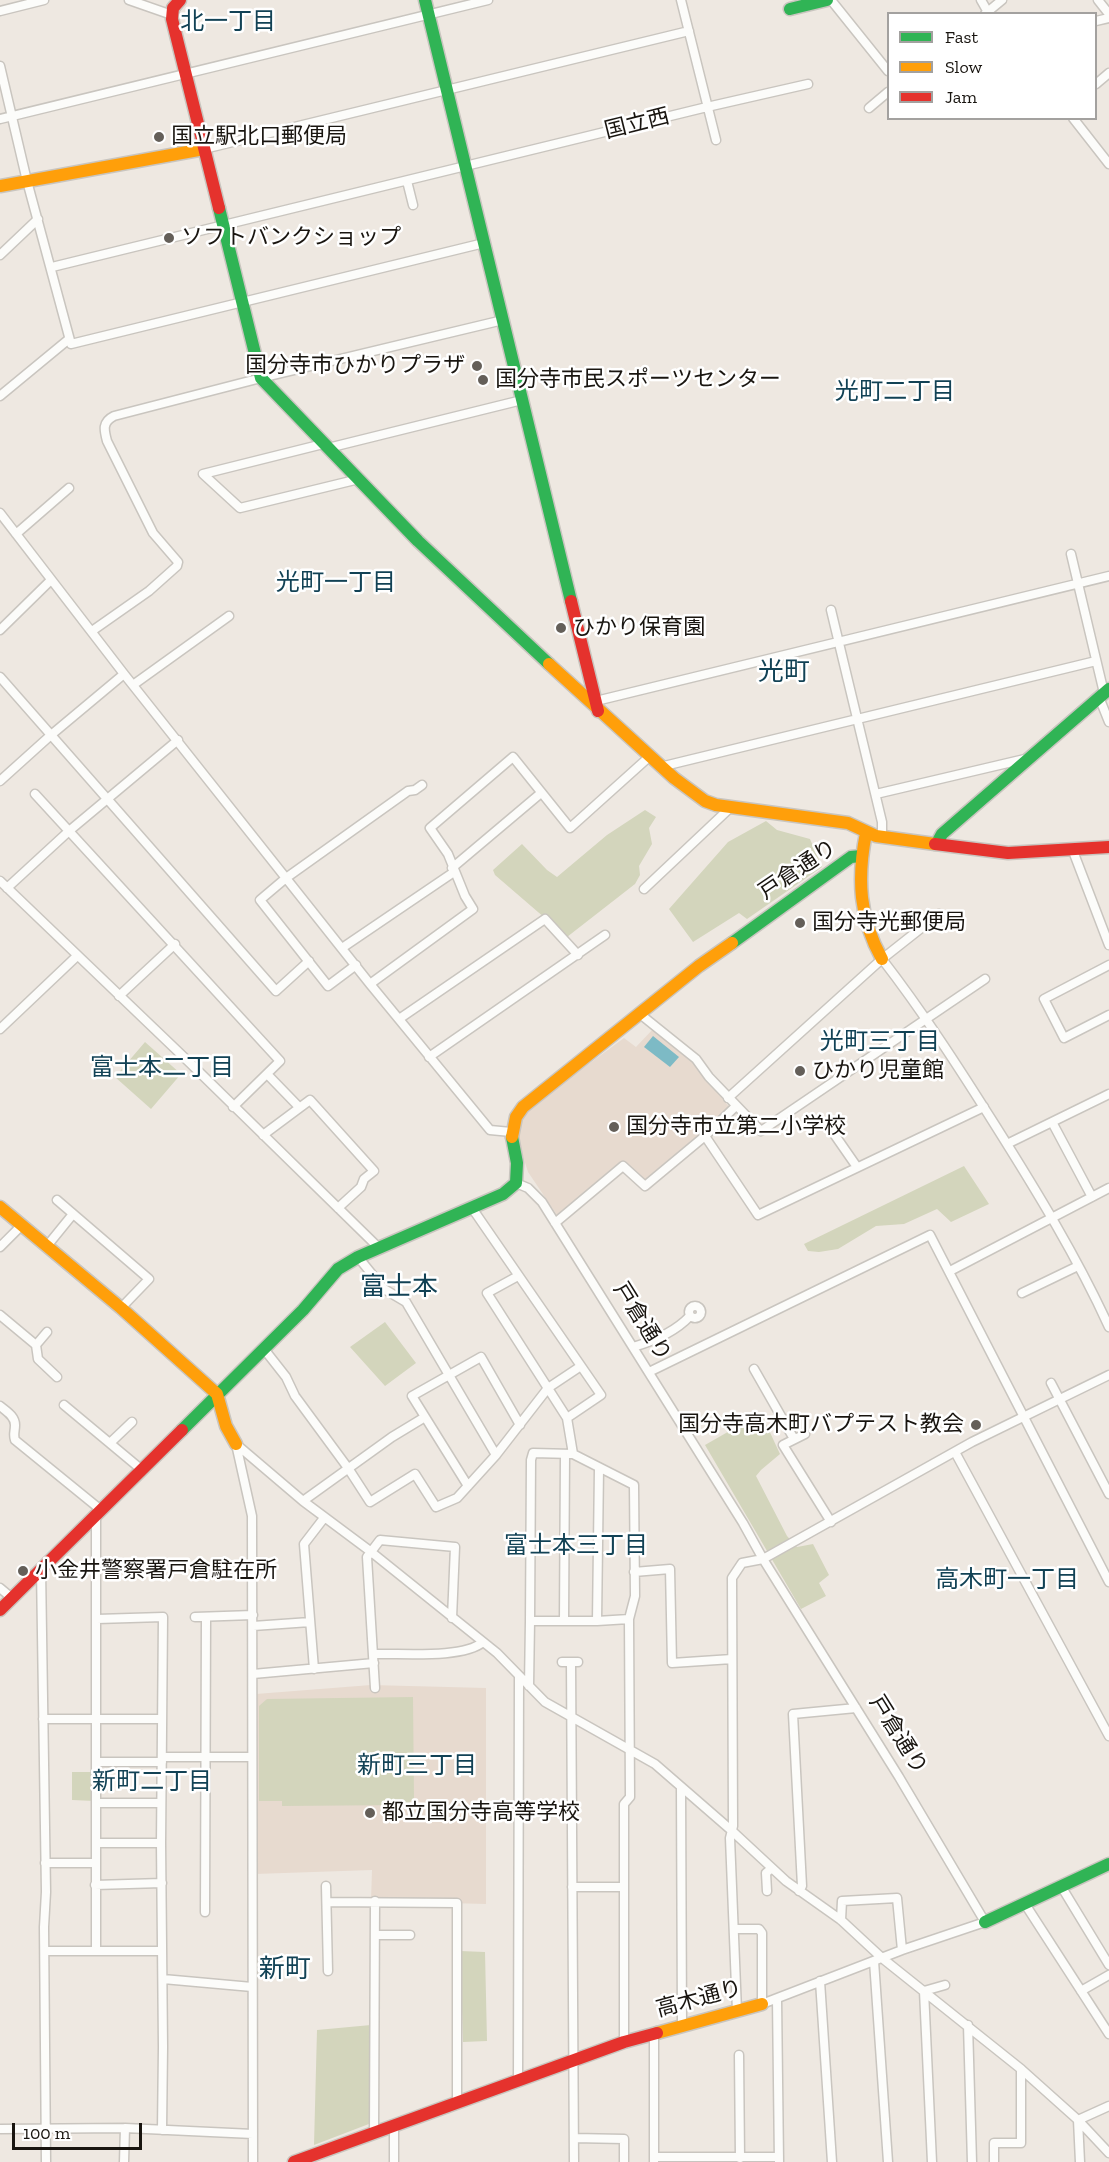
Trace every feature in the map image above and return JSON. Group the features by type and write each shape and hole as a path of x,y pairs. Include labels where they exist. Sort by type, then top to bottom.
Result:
{"street":[{"path":"0,11 44,0"},
{"path":"129,0 145,3 172,15"},
{"path":"180,0 173,8 172,15 261,378 418,541 649,757 705,801 848,824 866,833 882,837 1008,853 1109,847"},
{"path":"425,0 597,706"},
{"path":"0,119 488,0"},
{"path":"681,0 716,140"},
{"path":"790,9 829,0 887,69"},
{"path":"988,12 1002,0"},
{"path":"1098,0 1109,16"},
{"path":"0,186 204,150 689,31"},
{"path":"0,66 27,181 71,344 484,243"},
{"path":"1097,82 1109,73"},
{"name":"国立西","path":"52,267 808,84"},
{"path":"869,108 887,93"},
{"path":"1075,120 1109,164"},
{"path":"407,182 413,205"},
{"path":"0,255 39,219"},
{"path":"92,631 149,591 177,566 178,562 153,533 107,441 104,427 107,419 261,378 503,320"},
{"path":"0,396 69,339"},
{"path":"359,479 240,508 203,474 522,400"},
{"path":"16,534 69,488"},
{"path":"0,513 124,674 429,1057 490,1130 511,1132 518,1167 516,1183 503,1194 358,1257 338,1269 303,1310 0,1610"},
{"path":"1071,554 1109,722"},
{"path":"597,706 838,642 1109,576"},
{"path":"0,630 51,580"},
{"path":"831,610 876,794 882,822 882,837"},
{"path":"133,685 229,616"},
{"path":"660,767 1096,661"},
{"path":"0,782 51,735 124,674"},
{"path":"0,677 276,991 309,961"},
{"path":"937,843 941,835 1104,693"},
{"path":"178,740 3,885 379,1248"},
{"path":"370,984 473,909 453,870 448,854 430,828 513,757 570,828 649,757"},
{"path":"876,794 1029,758"},
{"path":"356,965 328,986 260,900 286,878 408,791 415,790 422,785"},
{"path":"342,948 453,870 541,793"},
{"path":"35,794 280,1061 233,1107"},
{"path":"644,889 731,807"},
{"path":"866,833 861,856 860,891 862,908 874,946 927,1020 1007,1144 1051,1217 1109,1327"},
{"path":"1072,851 1109,945"},
{"name":"戸倉通り","path":"511,1132 515,1116 522,1107 699,966 851,857 861,856"},
{"path":"728,1098 882,959 939,914"},
{"path":"399,1019 545,919 578,955"},
{"path":"429,1057 605,935"},
{"path":"118,996 175,944"},
{"path":"2,1024 77,956"},
{"path":"1109,965 1044,999 1064,1038 1109,1015"},
{"path":"640,1014 696,1059 709,1077 761,1131 985,979"},
{"path":"267,1074 298,1107"},
{"path":"1007,1144 1109,1094"},
{"path":"262,1136 310,1100 374,1171 364,1179 361,1187 338,1208"},
{"path":"555,1223 623,1166 645,1186 705,1136 736,1106"},
{"path":"705,1136 758,1215 984,1107"},
{"path":"1052,1122 1092,1197"},
{"path":"832,1131 857,1167"},
{"name":"戸倉通り","path":"516,1183 536,1195 555,1223 743,1523 985,1922"},
{"path":"950,1271 1109,1188"},
{"path":"57,1200 149,1279 122,1308"},
{"path":"0,1207 122,1308 217,1394 226,1426 236,1444 252,1516 253,2162"},
{"path":"472,1208 601,1395 567,1418"},
{"path":"47,1246 73,1214"},
{"path":"0,1247 22,1226"},
{"path":"649,1372 930,1235 1109,1581"},
{"path":"358,1257 384,1290 406,1302 496,1455"},
{"path":"1022,1293 1035,1291 1078,1266"},
{"path":"518,1276 487,1293 567,1418 569,1454 564,1621"},
{"path":"0,1315 36,1345 38,1359 57,1377"},
{"path":"633,1347 657,1339 674,1330 690,1316"},
{"path":"36,1345 47,1332"},
{"path":"264,1349 286,1377 295,1396 370,1502 415,1474 436,1507 457,1498 496,1455 548,1388 581,1366"},
{"path":"468,1486 412,1396 480,1357 520,1425"},
{"path":"754,1369 794,1440"},
{"path":"737,2011 731,1830 733,1826 732,1578 742,1563 763,1559 1024,1415 1109,1375"},
{"path":"1052,1383 1109,1494"},
{"path":"64,1405 142,1470"},
{"path":"0,1406 13,1417 15,1440 99,1513"},
{"path":"303,1501 425,1417"},
{"path":"110,1443 132,1422"},
{"path":"805,1434 783,1445 831,1522"},
{"path":"236,1444 324,1518 370,1551 483,1642 545,1702 655,1764 799,1891 841,1920 878,1959 924,1991 1021,2069 1078,2120 1109,2153"},
{"path":"955,1452 1109,1736"},
{"path":"529,1686 531,1460 533,1453 569,1454 634,1485 634,1596 628,1619 630,1797 624,1804 624,2042"},
{"path":"597,1621 599,1468"},
{"path":"96,1951 99,1513"},
{"path":"314,1669 304,1544 324,1518"},
{"path":"375,1688 367,1557 380,1540 455,1547 452,1618"},
{"path":"41,1569 46,2162"},
{"path":"634,1572 670,1569 672,1663 732,1659"},
{"path":"0,1588 12,1598"},
{"path":"195,1617 253,1615"},
{"path":"97,1619 163,1617 162,2130"},
{"path":"205,1912 206,1617"},
{"path":"530,1621 628,1619"},
{"path":"253,1626 310,1622"},
{"path":"253,1674 314,1669 374,1658 451,1653 476,1648 483,1642"},
{"path":"571,1662 574,2162"},
{"path":"518,2081 519,1676"},
{"path":"799,1891 802,1886 793,1713 856,1708"},
{"path":"43,1719 162,1719"},
{"path":"97,1762 206,1757 252,1758"},
{"path":"681,1787 682,2025"},
{"path":"97,1803 161,1803"},
{"path":"96,1843 161,1843"},
{"path":"45,1863 95,1863"},
{"name":"高木通り","path":"294,2162 624,2042 777,1999 902,1950 985,1922 1109,1864"},
{"path":"767,1891 766,1873 772,1868"},
{"path":"95,1885 162,1883"},
{"path":"326,1886 328,1971"},
{"path":"1061,1886 1109,1965"},
{"path":"572,1887 624,1887"},
{"path":"841,1920 842,1901 897,1898 902,1950"},
{"path":"374,2133 375,1901"},
{"path":"327,1902 457,1903 457,2103"},
{"path":"1025,1904 1109,2034"},
{"path":"734,1929 759,1929 762,1933 762,2004"},
{"path":"375,1935 410,1935"},
{"path":"45,1951 162,1951"},
{"path":"878,1959 888,2162"},
{"path":"1081,1991 1109,1975"},
{"path":"163,1980 252,1987"},
{"path":"820,1981 832,2162"},
{"path":"924,1991 945,1985"},
{"path":"924,1991 932,2162"},
{"path":"654,2033 654,2159 779,2160 777,1999"},
{"path":"968,2025 972,2162"},
{"path":"739,2055 740,2158"},
{"path":"994,2162 994,2143 1021,2143 1021,2069"},
{"path":"1078,2120 1109,2106"},
{"path":"1078,2120 1080,2162"},
{"path":"394,2125 394,2162"},
{"path":"0,2128 125,2128 253,2134"},
{"path":"124,2162 125,2128"},
{"path":"574,2138 624,2139 624,2162"}],"shaded area":[{"name":"国分寺市立第二小学校","path":"654,1028 693,1063 730,1108 646,1182 623,1161 557,1215 528,1172 519,1143 521,1121 533,1105 624,1038 636,1047"},
{"name":"都立国分寺高等学校","path":"371,1685 486,1688 486,1904 371,1901 372,1870 255,1874 256,1694"}],"green space":[{"path":"645,810 656,817 649,828 652,844 639,866 640,875 635,884 567,937 495,875 493,870 522,844 557,877 607,835"},
{"path":"766,821 777,830 810,839 822,867 747,919 739,913 693,942 669,909 728,842"},
{"path":"145,1042 181,1074 151,1109 115,1077"},
{"path":"964,1166 989,1204 951,1222 937,1209 904,1224 876,1226 838,1249 808,1251 804,1244"},
{"path":"385,1322 416,1363 385,1386 350,1347"},
{"path":"761,1413 780,1454 756,1476 787,1536 797,1547 813,1544 829,1575 819,1583 826,1596 801,1609 705,1445"},
{"path":"413,1697 414,1798 407,1805 282,1806 282,1801 259,1801 259,1706 267,1699"},
{"path":"72,1772 95,1772 95,1801 72,1800"},
{"path":"460,1951 485,1952 487,2041 463,2042"},
{"path":"371,2025 374,2122 314,2145 317,2030"}],"water":[{"path":"653,1036 679,1057 670,1067 644,1047"}],"traffic: fast":[{"path":"425,0 571,601"},
{"path":"790,9 827,0"},
{"path":"219,208 261,378 418,541 549,664"},
{"path":"937,843 942,834 1109,689"},
{"path":"732,943 851,857 861,856"},
{"path":"182,1430 303,1310 338,1269 358,1257 503,1194 516,1183 517,1163 512,1137"},
{"path":"985,1922 1109,1864"}],"traffic: slow":[{"path":"0,186 204,149"},
{"path":"549,664 674,778 705,801 716,805 848,823 876,836 935,844"},
{"path":"866,833 861,866 862,898 864,913 874,944 882,959"},
{"path":"512,1137 516,1117 523,1107 699,966 732,943"},
{"path":"0,1207 121,1308 217,1394 226,1426 236,1444"},
{"path":"657,2033 762,2004"}],"traffic: jam":[{"path":"180,0 173,8 172,19 219,208"},
{"path":"571,601 598,711"},
{"path":"935,844 1008,853 1109,847"},
{"path":"0,1610 182,1430"},
{"path":"294,2162 624,2042 657,2033"}],"place":[{"name":"国立駅北口郵便局","path":"159,137"},
{"name":"ソフトバンクショップ","path":"169,238"},
{"name":"国分寺市ひかりプラザ","path":"477,366"},
{"name":"国分寺市民スポーツセンター","path":"483,380"},
{"name":"ひかり保育園","path":"561,628"},
{"name":"国分寺光郵便局","path":"800,923"},
{"name":"ひかり児童館","path":"800,1071"},
{"name":"国分寺市立第二小学校","path":"614,1127"},
{"name":"国分寺高木町バプテスト教会","path":"976,1425"},
{"name":"小金井警察署戸倉駐在所","path":"23,1571"},
{"name":"都立国分寺高等学校","path":"370,1813"}],"district":[{"name":"北一丁目","path":"228,22"},
{"name":"光町二丁目","path":"895,392"},
{"name":"光町一丁目","path":"336,583"},
{"name":"光町","path":"784,673"},
{"name":"光町三丁目","path":"880,1042"},
{"name":"富士本二丁目","path":"162,1068"},
{"name":"富士本","path":"399,1288"},
{"name":"富士本三丁目","path":"576,1546"},
{"name":"高木町一丁目","path":"1007,1580"},
{"name":"新町三丁目","path":"417,1766"},
{"name":"新町二丁目","path":"152,1782"},
{"name":"新町","path":"285,1970"}]}
